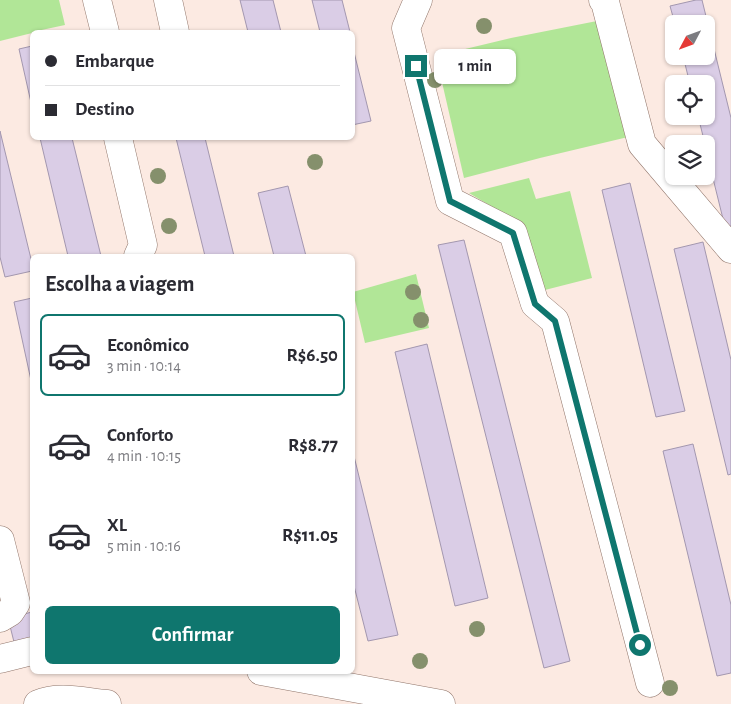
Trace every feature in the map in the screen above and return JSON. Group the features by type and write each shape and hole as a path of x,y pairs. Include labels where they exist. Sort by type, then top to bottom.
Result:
{"street":[{"path":"97,0 104,30"},
{"path":"168,0 176,30"},
{"path":"418,0 406,28 450,201 513,233 535,304 555,321 650,683"},
{"path":"603,0 642,144 731,249"},
{"path":"118,140 143,246 139,254"},
{"path":"0,540 16,602 10,612 0,618"},
{"path":"0,660 30,652"},
{"path":"276,674 441,704"},
{"path":"38,704 59,699 107,704"}],"green space":[{"path":"0,0 59,0 65,25 41,30 30,30 30,34 0,41"},
{"path":"602,20 628,137 464,178 436,56 511,38"},
{"path":"529,178 536,199 570,191 592,278 541,291 521,224 469,193"},
{"path":"416,274 429,328 365,343 355,300 355,291"}],"building":[{"path":"240,0 273,0 280,30 248,30"},
{"path":"312,0 342,0 350,30 320,30"},
{"path":"702,0 706,15 672,15 670,6"},
{"path":"30,46 30,98 19,49"},
{"path":"715,53 731,118 731,226 725,227 715,185 715,135 703,135 700,125 715,125 715,75 688,75 685,65 715,65"},
{"path":"355,56 371,121 355,124"},
{"path":"0,131 30,255 30,271 5,277 0,257"},
{"path":"40,140 72,140 101,254 68,254"},
{"path":"176,140 205,140 234,254 205,254"},
{"path":"630,183 685,411 656,417 602,190"},
{"path":"288,186 305,254 273,254 258,193"},
{"path":"464,240 570,661 544,668 438,245"},
{"path":"703,242 731,360 731,474 728,475 674,249"},
{"path":"30,298 30,376 14,302"},
{"path":"427,344 488,598 455,606 395,352"},
{"path":"693,444 731,605 731,673 717,676 663,451"},
{"path":"355,460 398,635 368,641 355,590"},
{"path":"30,612 30,638 14,642 8,618"}],"route":[{"path":"416,66 450,201 513,233 535,304 555,321 640,645"}]}
